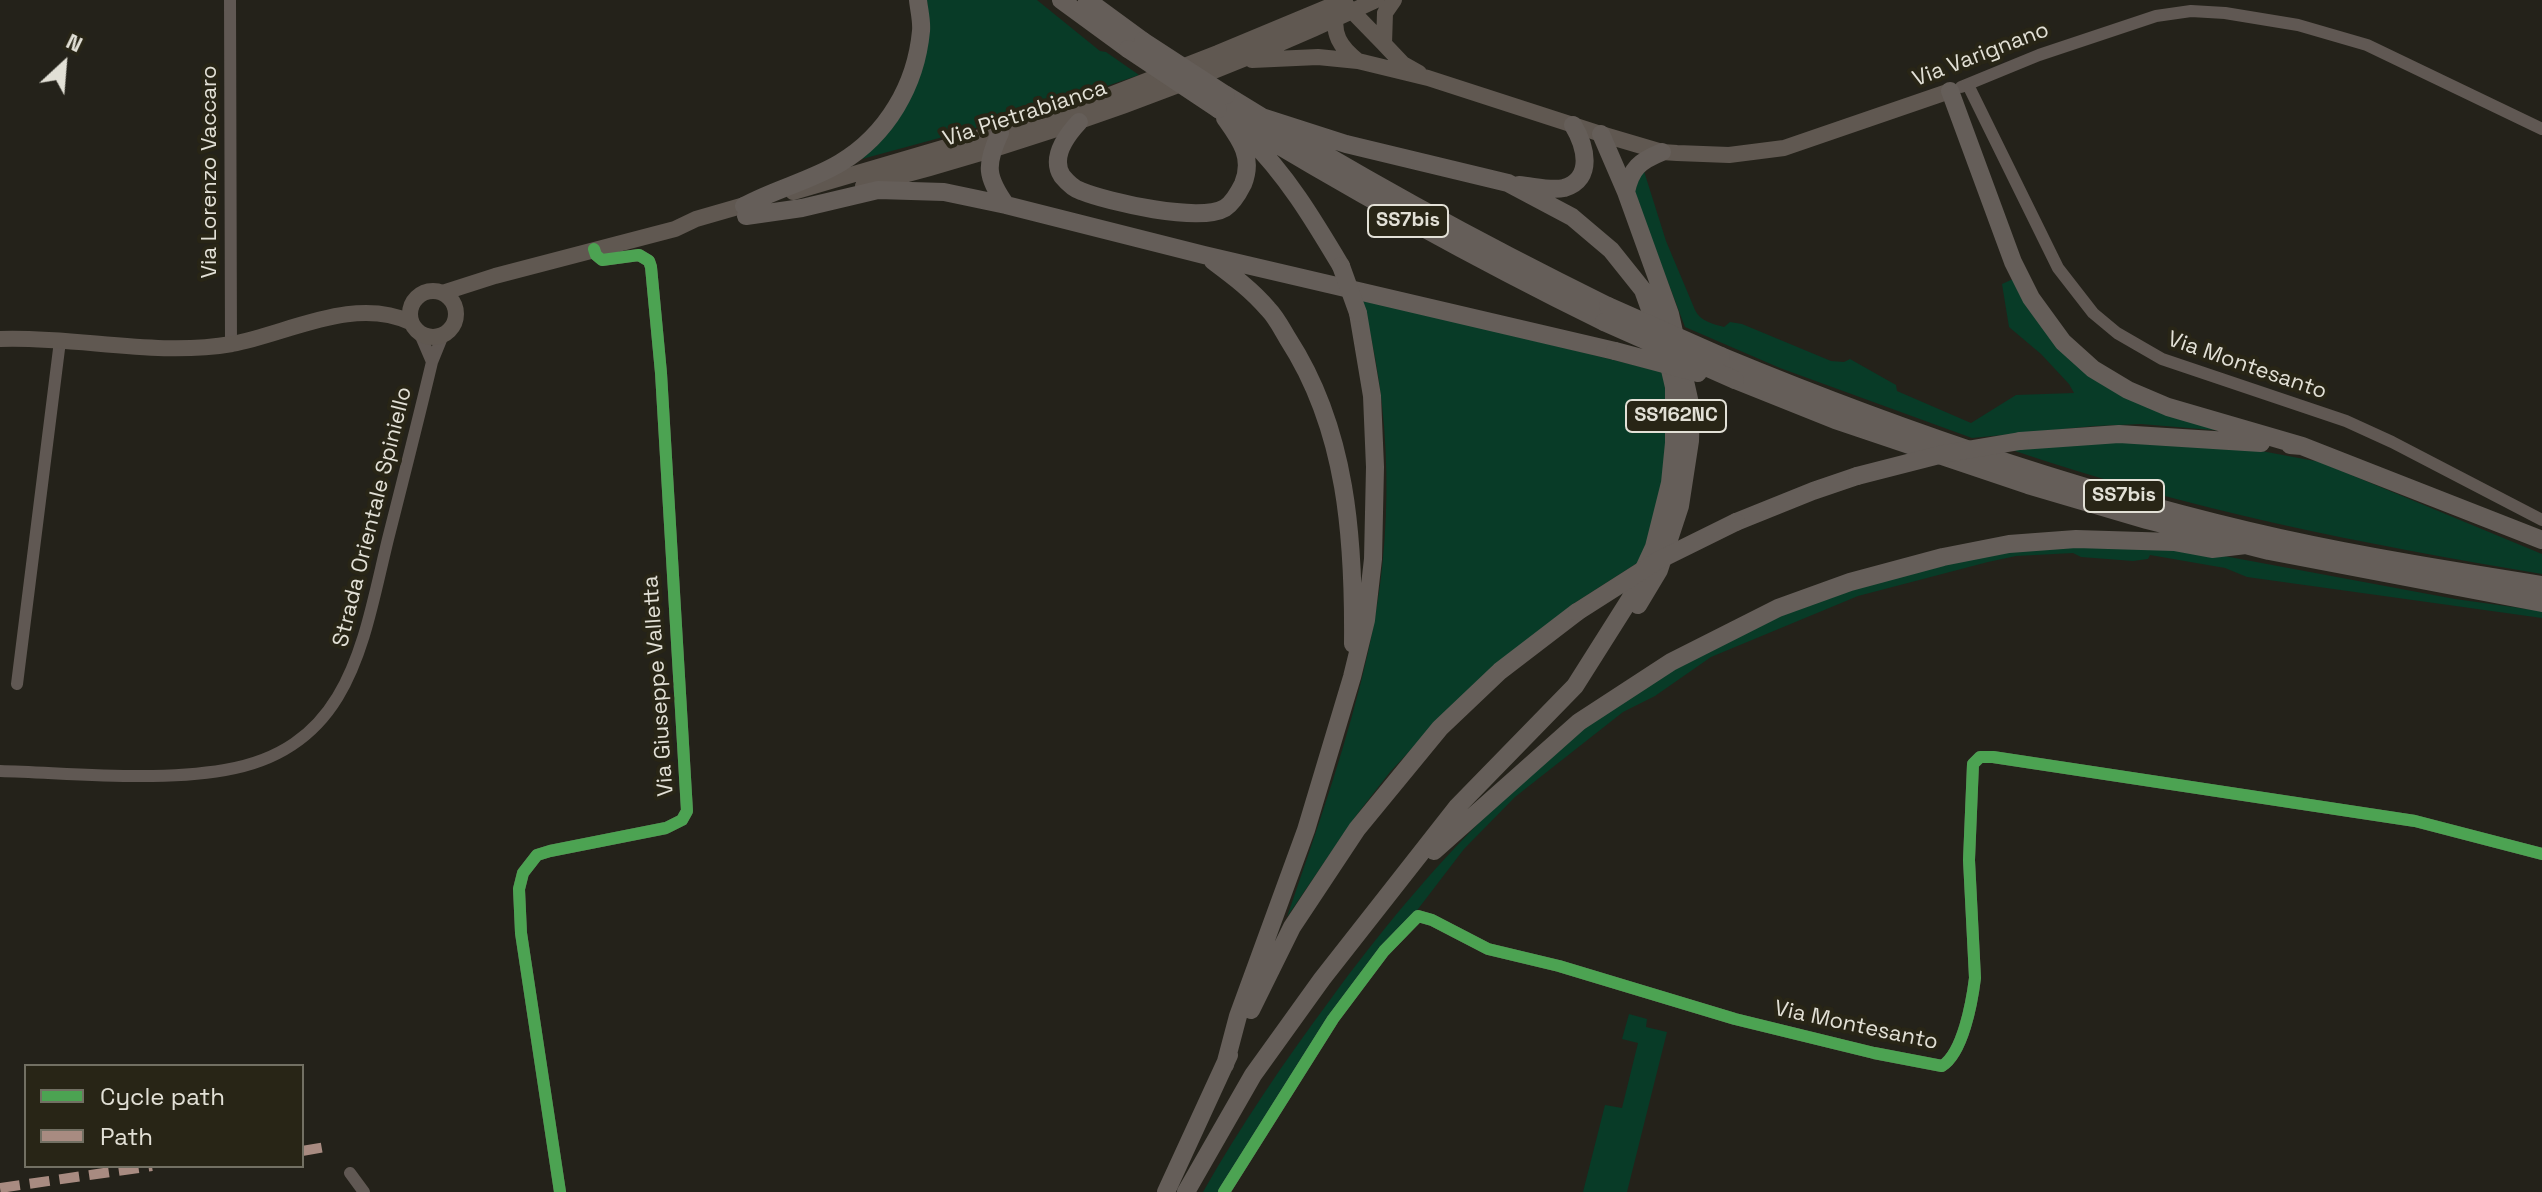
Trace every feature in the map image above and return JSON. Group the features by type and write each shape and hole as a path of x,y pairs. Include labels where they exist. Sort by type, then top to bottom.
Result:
{"highway":[{"path":"745,211 842,162 883,127 908,90 922,29 918,0"},
{"name":"SS7bis","path":"1061,0 1136,45 1388,210 1498,270 1606,314 1721,356 1838,405 2032,470 2281,538 2542,585"},
{"name":"SS7bis","path":"1087,0 1136,45"},
{"path":"1959,88 2013,262 2031,298 2063,342 2093,369 2128,390 2168,407 2302,446 2542,540"},
{"path":"1079,122 1067,134 1060,148 1060,174 1069,184 1079,191 1123,202 1190,214 1225,208 1239,193 1248,170 1244,145 1222,102"},
{"path":"1222,102 1268,156 1306,208 1341,266 1358,313 1372,396 1375,467 1373,559 1366,620 1352,677 1306,830 1238,1016 1225,1065"},
{"name":"SS7bis","path":"1222,102 1262,117 1349,170 1606,314 1735,380 1835,420 2028,485 2246,545 2542,603"},
{"name":"SS162NC","path":"1186,1192 1253,1075 1322,979 1457,807 1575,686 1630,599 1654,547 1670,483 1676,413 1667,357 1643,290 1611,250 1572,217 1508,183 1346,144 1262,117"},
{"path":"1508,183 1561,189 1574,184 1583,172 1586,159 1583,141 1573,125"},
{"path":"1575,686 1610,648 1659,570 1680,506 1690,441 1691,408 1670,314 1626,192 1601,134"},
{"path":"996,141 989,174 992,185 1006,205"},
{"path":"1626,192 1636,165 1662,152"},
{"path":"745,211 802,208 878,190 944,192 1735,380"},
{"path":"1204,255 1241,281 1271,311 1302,360 1327,418 1348,508 1353,584 1352,677"},
{"path":"1166,1192 1292,927 1357,829 1440,728 1500,671 1577,612 1657,561 1736,522 1857,476 1943,454 2020,441 2119,434 2302,446"},
{"path":"1396,885 1579,722 1671,662 1778,608 1850,582 1943,557 2009,544 2076,539 2174,542 2212,549 2246,545"}],"main road":[{"name":"Via Pietrabianca","path":"996,141 1347,4 1376,0"},
{"path":"1384,44 1385,13 1394,0"},
{"path":"1347,4 1336,19 1336,35 1341,47 1358,61"},
{"name":"Via Varignano","path":"1347,4 1403,64 1428,78"},
{"name":"Via Pietrabianca","path":"0,339 132,347 231,344 339,317 369,305 414,300 427,291 442,293 675,229 696,219 745,211 996,141 1079,122 1336,19"},
{"name":"Via Varignano","path":"1236,61 1318,57 1358,61 1428,78 1662,152 1729,155 1784,148 1959,88"},
{"path":"443,335 453,325 466,296 480,281"},
{"path":"442,293 453,303 456,318"},
{"path":"414,300 410,307 415,328"},
{"name":"Via Pietrabianca","path":"339,317 384,313 428,337 443,335"}],"street":[{"name":"Via Lorenzo Vaccaro","path":"230,0 231,344"},
{"name":"Via Varignano","path":"1959,88 2039,55 2156,16 2191,11 2225,13 2298,25 2367,45 2542,129"},
{"name":"Via Montesanto","path":"1959,88 2058,268 2093,313 2117,333 2162,359 2346,421 2542,520"},
{"name":"Via Giuseppe Valletta","path":"560,1192 521,933 519,889 523,873 537,855 676,825 687,811 661,373 651,267 649,261 639,255 602,260 594,249"},
{"name":"Strada Orientale Spiniello","path":"415,328 432,362"},
{"name":"Strada Orientale Spiniello","path":"0,771 174,774 225,770 268,757 307,733 342,693 354,670 370,618 432,362 443,335"},
{"path":"17,684 60,341"},
{"name":"Via Montesanto","path":"1224,1192 1274,1108 1333,1019 1384,951 1418,916 1488,949 1559,966 1735,1019 1942,1066 1952,1057 1973,996 1975,978 1969,860 1973,764 1980,757 2415,821 2542,854"},
{"path":"350,1173 364,1192"}],"green space":[{"path":"927,0 1037,0 1100,51 1139,75 1013,118 862,159 929,23"},
{"path":"1643,168 1666,241 1695,310 1707,322 1724,327 1730,322 1742,324 1831,361 1850,359 1896,385 1897,391 1971,423 2016,395 2074,393 2041,354 2009,327 2002,284 2013,279 2066,351 2224,431 2141,424 1972,438 1780,368 1685,327 1634,193"},
{"path":"1361,297 1666,373 1670,412 1664,484 1642,560 1573,604 1444,714 1390,772 1355,817 1287,917 1352,716 1369,648 1383,561 1386,517 1384,427 1372,340"},
{"path":"2113,442 2251,449 2320,462 2542,554 2542,574 2274,523 2142,490 2012,450"},
{"path":"2043,546 2181,548 2455,599 2542,611 2542,618 2247,577 2225,568 2150,555 2148,559 2133,561 2081,557 2073,553 2016,556 1858,596 1711,657 1655,696 1623,712 1515,797 1464,849 1382,950 1222,1192 1203,1192 1296,1047 1406,903 1489,813 1580,732 1682,663 1794,609 1912,569"},
{"path":"1629,1014 1647,1019 1646,1027 1667,1032 1627,1192 1583,1192 1605,1105 1622,1108 1638,1043 1622,1039"}],"marked path":[{"path":"304,1151 331,1146"},
{"path":"0,1188 138,1168"}],"cycle path":[{"path":"560,1192 521,933 519,889 523,873 537,855 666,828 682,820 687,811 661,373 651,267 649,261 639,255 602,260 594,249"},
{"path":"1224,1192 1333,1019 1384,951 1418,916 1488,949 1559,966 1735,1019 1942,1066 1961,1039 1975,978 1969,860 1973,764 1980,757 2415,821 2542,854"}]}
